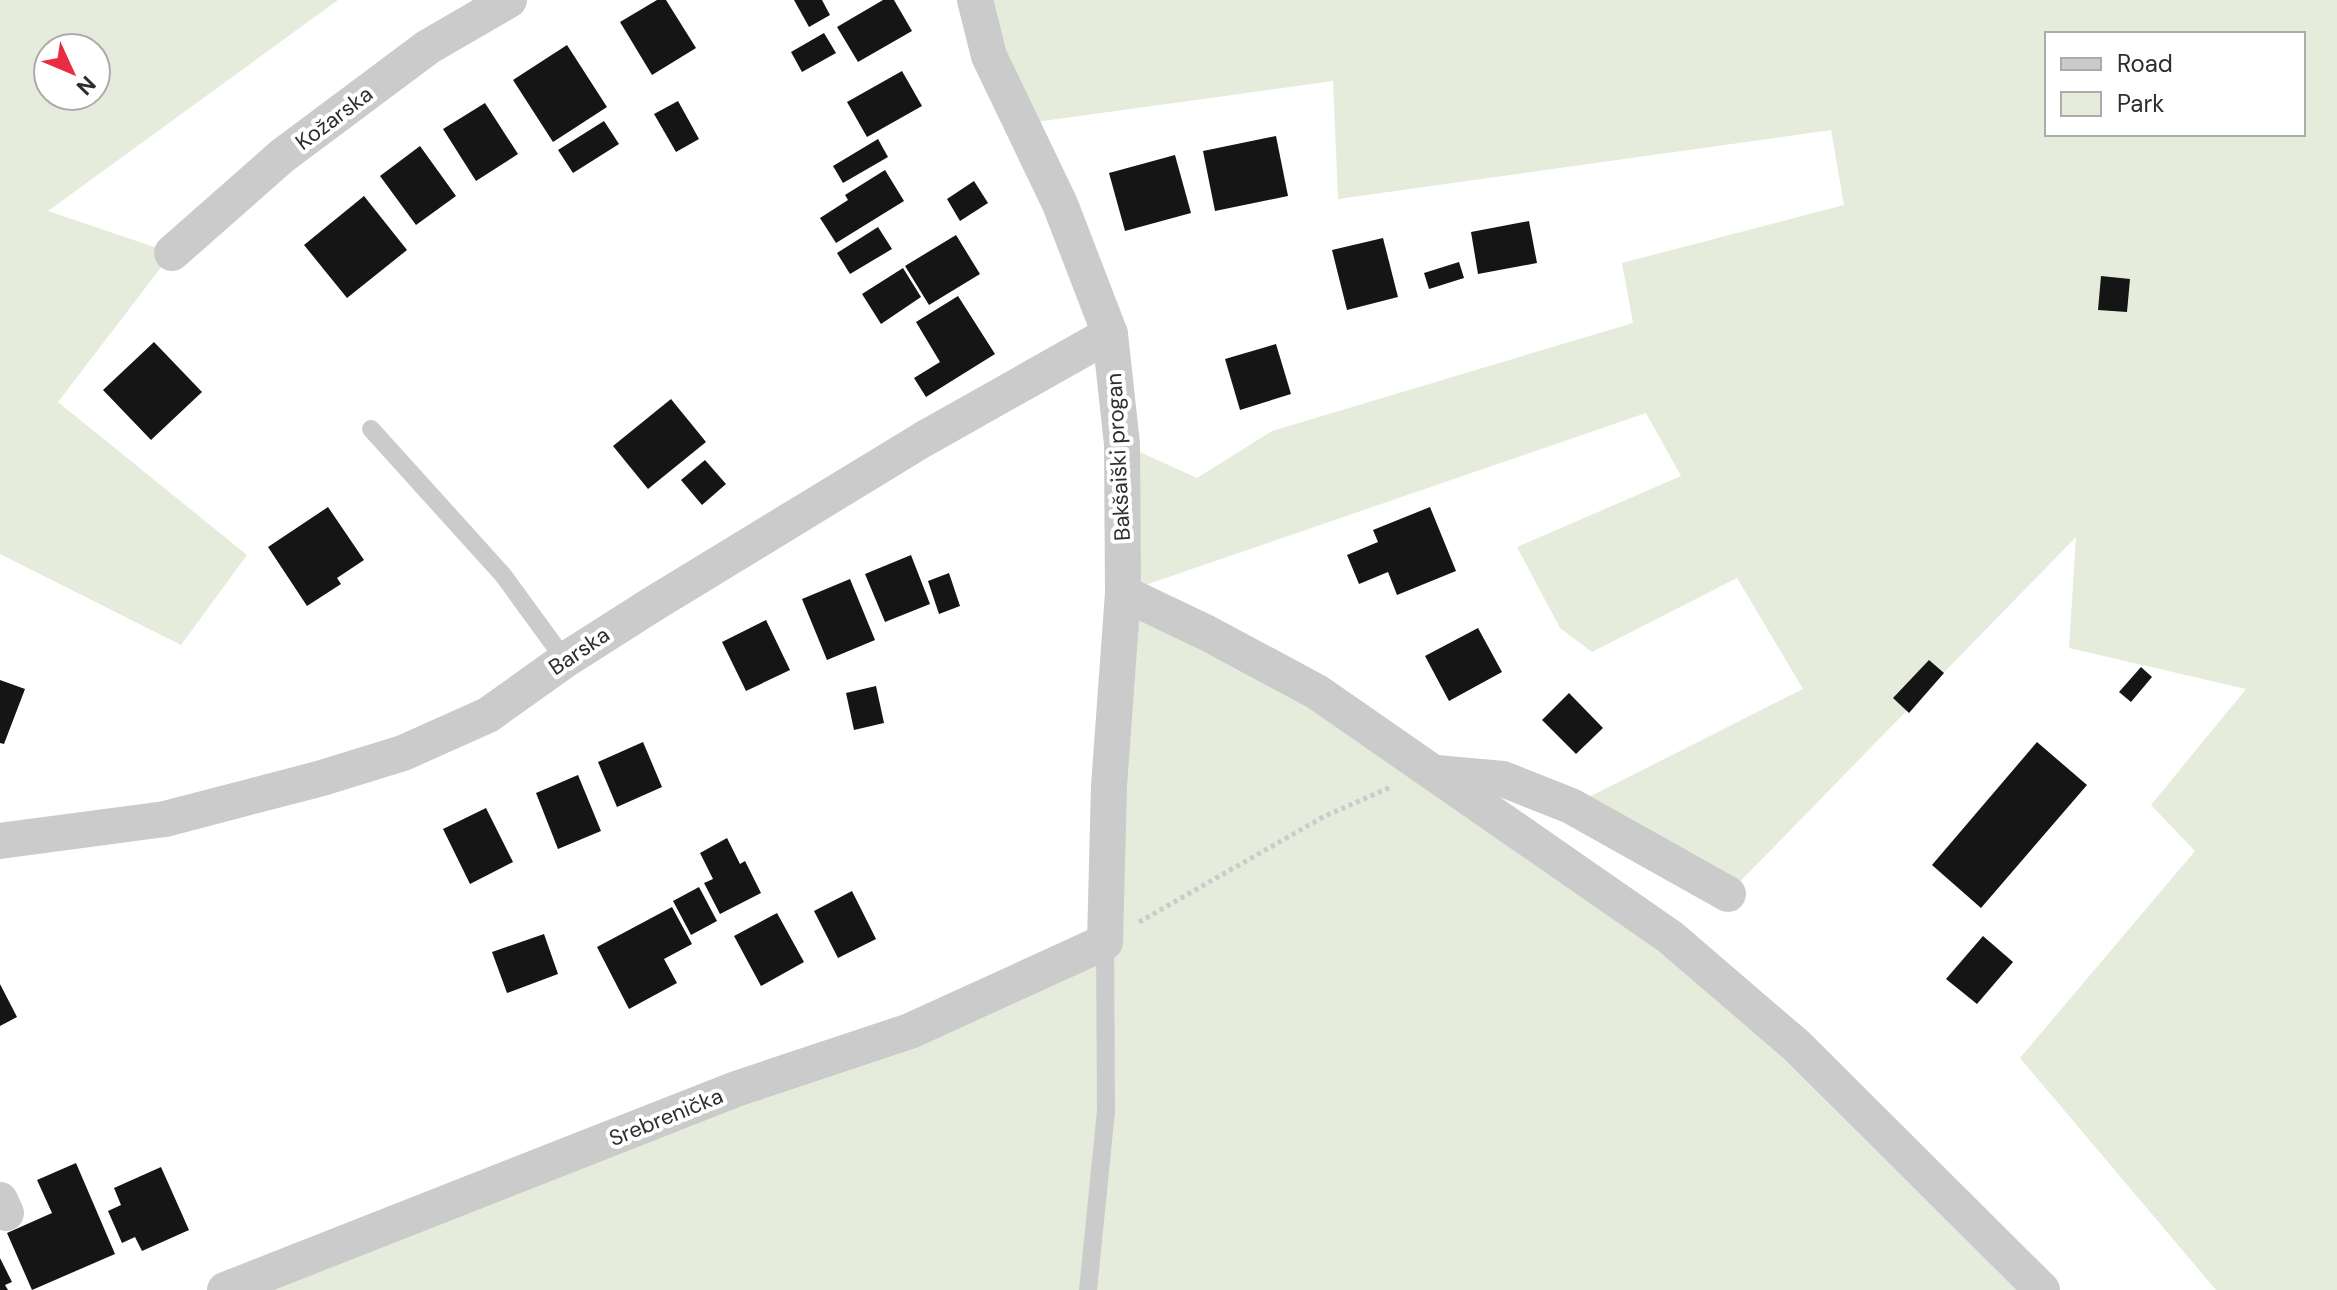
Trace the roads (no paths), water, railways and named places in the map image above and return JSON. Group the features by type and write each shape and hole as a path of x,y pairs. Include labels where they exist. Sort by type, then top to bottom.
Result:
{"street":[{"name":"Kožarska","path":"172,253 282,156 428,47 509,0"},
{"name":"Bakšaiški progan","path":"975,0 989,56 1060,204 1110,334 1122,444 1123,593 1109,786 1105,942"},
{"name":"Barska","path":"0,841 165,819 322,778 403,753 488,715 565,660 922,440 1110,334"},
{"path":"1123,593 1207,633 1317,692 1670,937 1797,1046 2042,1290"},
{"path":"1434,773 1503,779 1571,806 1728,894"},
{"name":"Srebrenička","path":"225,1290 736,1089 910,1031 1105,942"}],"lane":[{"path":"371,429 503,575 565,660"},
{"path":"1088,1290 1106,1111 1105,942"}]}
